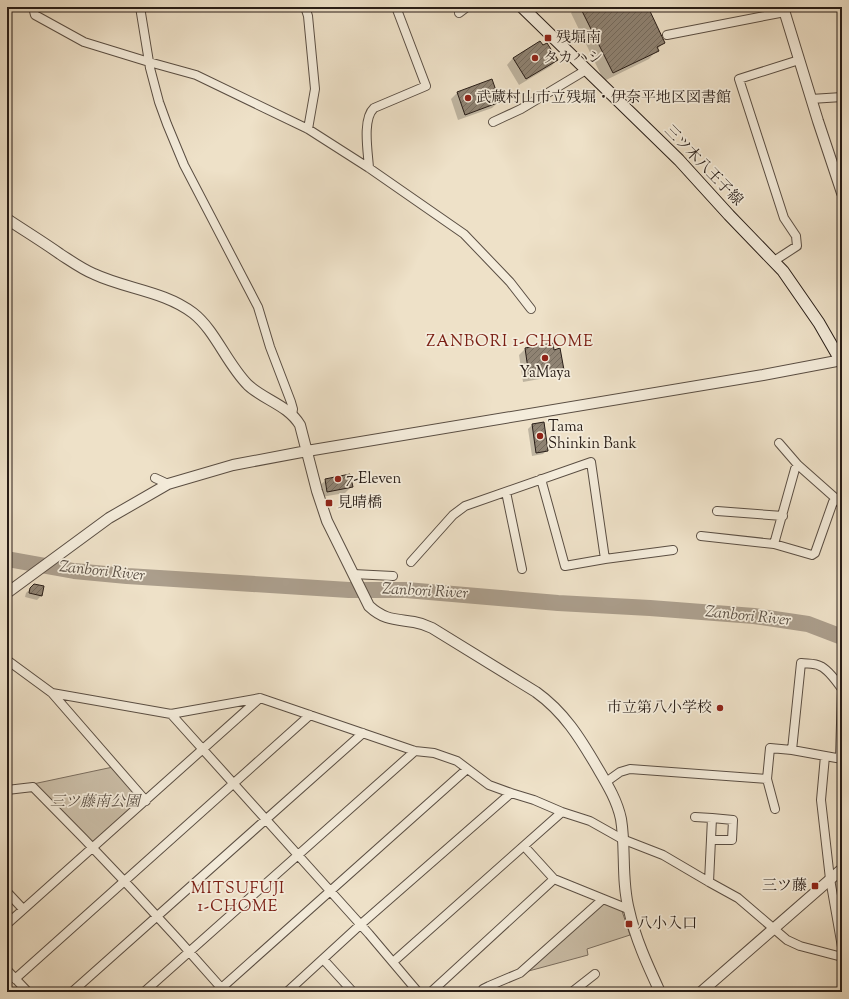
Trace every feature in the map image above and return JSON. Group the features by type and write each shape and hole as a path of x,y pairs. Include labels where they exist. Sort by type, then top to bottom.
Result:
{"main road":[{"name":"三ツ木八王子線","path":"522,7 679,160 729,215 774,261 803,299 842,361"}],"street":[{"path":"32,7 35,15 84,42 196,75 308,129 369,168 464,234 510,282 531,309"},
{"path":"140,7 149,62 159,102 184,164 258,307 270,347 291,402 293,409 292,415"},
{"path":"305,7 308,16 315,89 308,129"},
{"path":"369,168 367,120 369,112 374,108 426,86 396,7"},
{"path":"458,13 467,7"},
{"path":"667,35 784,10 842,193"},
{"path":"774,261 796,246 796,236 784,218 739,79 799,60"},
{"path":"493,122 521,109 586,70"},
{"path":"811,99 842,97"},
{"path":"7,219 94,274 125,286 167,298 184,306 202,322 241,378 254,390 275,402 292,415 300,425 317,491 327,521 367,603 377,613 389,619 415,622 432,628 547,700 558,710 576,732 606,782 617,805 621,819 624,882 628,909 642,951 660,992"},
{"path":"7,593 109,518 168,484 233,465 307,451 842,361"},
{"path":"779,443 798,465 839,502"},
{"path":"410,562 453,515 465,506 591,462 605,559"},
{"path":"774,544 795,469 798,465"},
{"path":"155,478 168,484"},
{"path":"541,479 565,566 673,550"},
{"path":"506,492 522,569"},
{"path":"701,536 774,544 812,555 815,553 833,502 839,502"},
{"path":"717,511 783,516"},
{"path":"354,575 393,576"},
{"path":"7,660 52,693 146,801"},
{"path":"775,809 767,779 770,748 792,750 841,759 842,689 837,681 822,666 801,663 792,750"},
{"path":"52,693 171,714 260,698 415,751 434,753 457,761 489,785 590,821 622,839 663,855 738,898 787,940 800,946 842,957"},
{"path":"7,924 260,698"},
{"path":"171,714 330,891 418,992"},
{"path":"16,979 310,715"},
{"path":"72,992 363,734"},
{"path":"144,992 415,751"},
{"path":"824,756 821,800 830,879 842,947"},
{"path":"7,790 33,787 125,881 190,952 221,991 330,891 467,769"},
{"path":"606,782 620,772 630,769 767,779"},
{"path":"289,991 360,925 511,793"},
{"path":"393,962 562,812"},
{"path":"695,817 733,820 732,840 711,840"},
{"path":"709,882 712,818"},
{"path":"524,846 554,879 628,909"},
{"path":"701,992 842,869"},
{"path":"431,992 554,879"},
{"path":"7,892 23,909"},
{"path":"481,992 489,986 520,973 603,899"},
{"path":"323,959 352,992"},
{"path":"7,970 28,992"},
{"path":"572,992 595,974"}],"green space":[{"name":"三ツ藤南公園","path":"113,767 143,801 94,844 33,784"},
{"path":"601,903 621,908 630,935 587,949 588,955 525,972"}],"building":[{"path":"580,7 648,7 665,43 657,47 659,51 613,73"},
{"path":"540,41 543,45 547,43 558,60 526,79 513,58"},
{"path":"492,79 500,102 465,115 457,92"},
{"path":"553,343 554,350 560,348 564,370 529,376 525,348"},
{"path":"544,422 548,451 536,453 532,424"},
{"path":"350,474 353,487 327,492 325,479"},
{"path":"34,584 44,586 42,596 29,593 30,588"}],"waterway":[{"name":"Zanbori River","path":"7,559 74,571 127,576 349,590 406,590 558,603 754,616 808,624 842,637"}],"place":[{"name":"残堀南","path":"548,38"},
{"name":"タカハシ","path":"535,58"},
{"name":"武蔵村山市立残堀・伊奈平地区図書館","path":"468,98"},
{"name":"YaMaya","path":"545,358"},
{"name":"Tama Shinkin Bank","path":"540,436"},
{"name":"7-Eleven","path":"338,479"},
{"name":"見晴橋","path":"329,503"},
{"name":"市立第八小学校","path":"720,708"},
{"name":"三ツ藤","path":"815,886"},
{"name":"八小入口","path":"629,924"}],"district":[{"name":"ZANBORI 1-CHOME","path":"510,342"},
{"name":"MITSUFUJI 1-CHOME","path":"238,898"}]}
